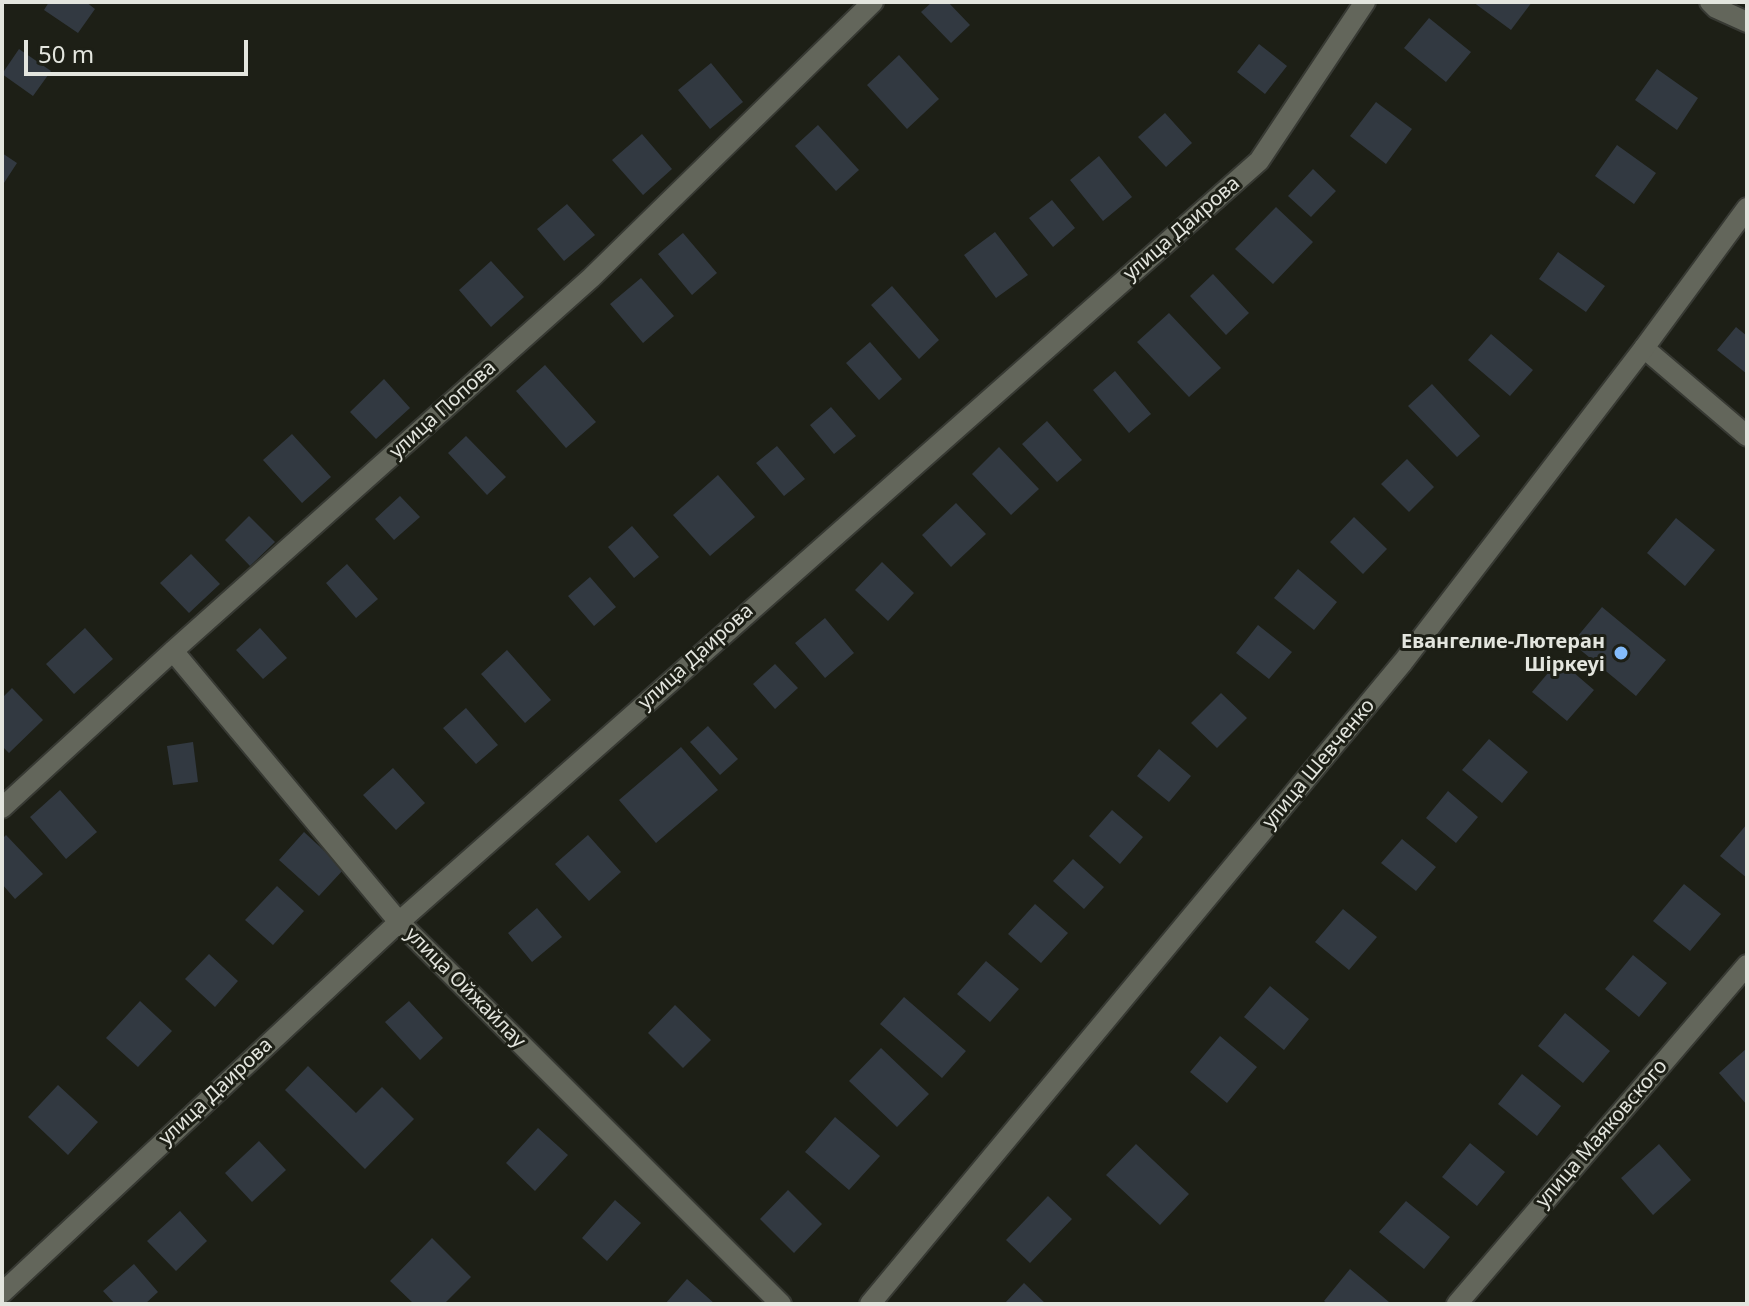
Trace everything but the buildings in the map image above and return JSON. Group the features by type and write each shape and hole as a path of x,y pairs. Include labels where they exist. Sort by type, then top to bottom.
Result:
{"street":[{"name":"улица Попова","path":"2,808 591,278 873,2"},
{"name":"улица Даирова","path":"2,1293 399,922 1259,161 1365,2"},
{"path":"1710,2 1716,8 1747,22"},
{"name":"улица Шевченко","path":"870,1304 1403,662 1644,348 1747,208"},
{"path":"1644,348 1747,436"},
{"name":"улица Ойжайлау","path":"173,651 399,922 781,1304"},
{"name":"улица Маяковского","path":"1457,1304 1747,965"}],"place":[{"name":"Евангелие-Лютеран Шіркеуі","path":"1621,653"}]}
